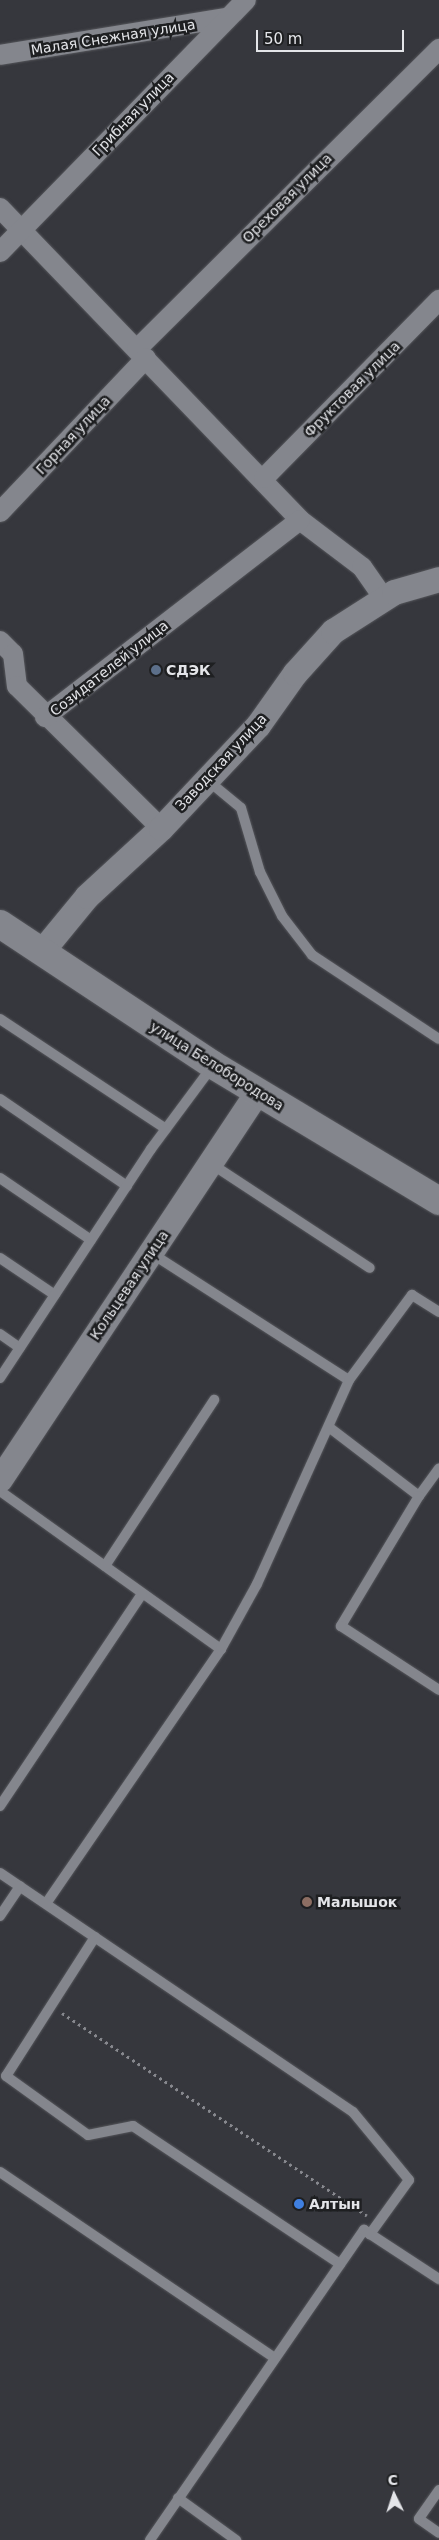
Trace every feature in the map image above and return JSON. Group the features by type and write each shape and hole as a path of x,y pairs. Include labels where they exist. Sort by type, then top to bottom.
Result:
{"main road":[{"name":"улица Белобородова","path":"0,924 213,1065 439,1201"}],"street":[{"name":"Грибная улица","path":"0,252 246,0"},
{"name":"Малая Снежная улица","path":"0,55 227,18"},
{"name":"Ореховая улица","path":"141,354 439,49"},
{"path":"0,208 264,478 300,520 362,567 384,599"},
{"name":"Фруктовая улица","path":"264,478 439,300"},
{"name":"Горная улица","path":"0,512 141,354"},
{"name":"Созидателей улица","path":"161,828 45,718 300,520"},
{"name":"Заводская улица","path":"41,952 87,896 161,828 205,778 258,725 295,673 333,631 384,599 439,579"},
{"path":"0,641 13,654 17,686 45,718"},
{"name":"Кольцевая улица","path":"0,1479 258,1091"}],"lane":[{"path":"205,778 241,808 264,881 282,916 312,955 439,1039"},
{"path":"0,1020 166,1129"},
{"path":"0,1378 127,1186 213,1065"},
{"path":"0,1099 127,1186"},
{"path":"210,1163 370,1268"},
{"path":"0,1178 91,1240"},
{"path":"150,1253 349,1380"},
{"path":"0,1258 54,1295"},
{"path":"46,1904 221,1649 330,1428 349,1380 412,1294 439,1312"},
{"path":"0,1334 20,1348"},
{"path":"105,1566 214,1400"},
{"path":"330,1428 419,1496"},
{"path":"439,1468 419,1496 342,1626 439,1690"},
{"path":"0,1491 221,1649"},
{"path":"0,1806 142,1594"},
{"path":"0,1874 353,2112 409,2180 370,2234"},
{"path":"0,1916 20,1886"},
{"path":"94,1937 6,2076 88,2135 133,2126 340,2264"},
{"path":"0,2172 275,2358"},
{"path":"150,2540 364,2230 439,2279"},
{"path":"439,2490 419,2519 439,2533"},
{"path":"178,2498 236,2540"}],"path":[{"path":"51,2005 378,2223"}],"place":[{"name":"СДЭК","path":"156,670"},
{"name":"Малышок","path":"307,1902"},
{"name":"Алтын","path":"299,2204"}]}
